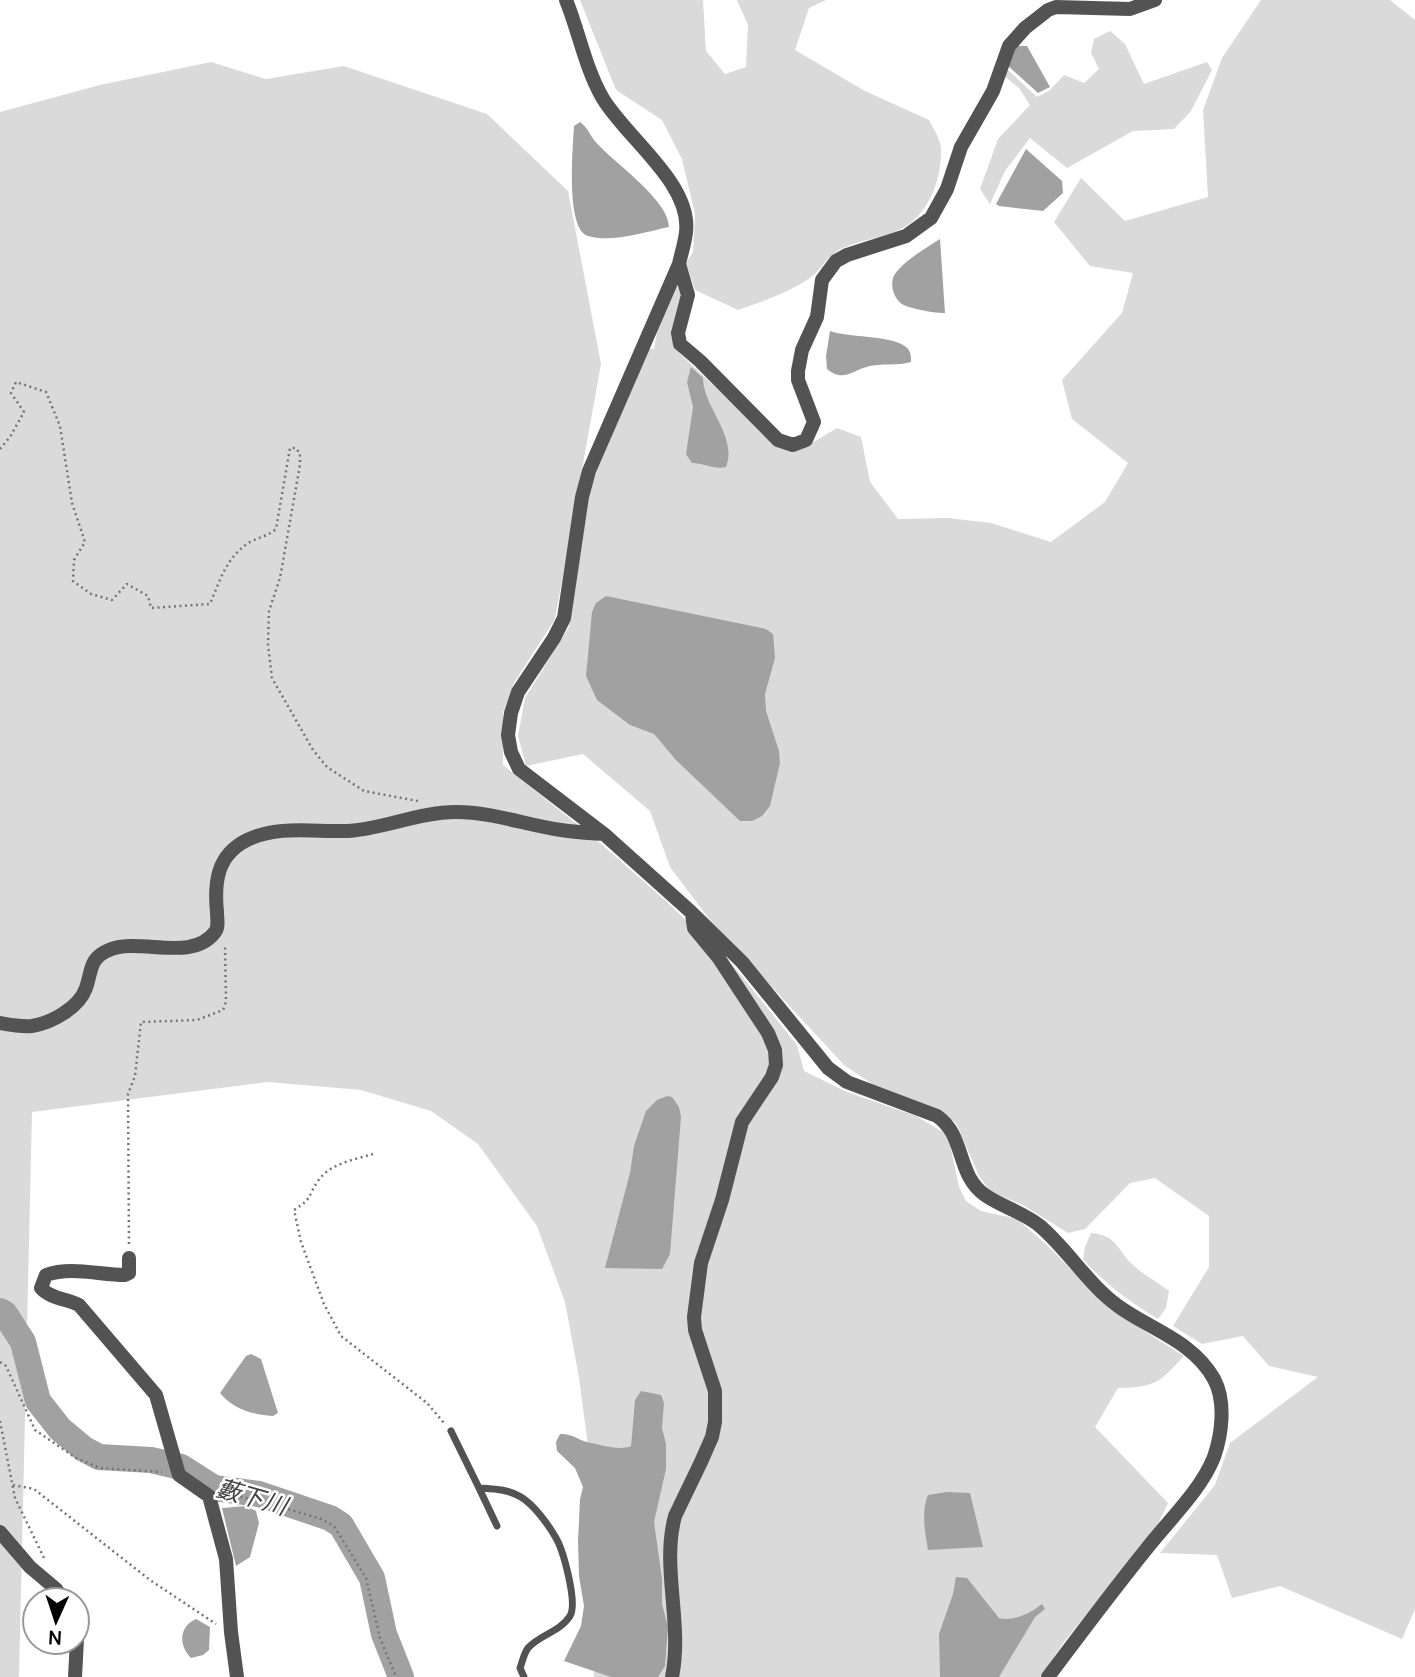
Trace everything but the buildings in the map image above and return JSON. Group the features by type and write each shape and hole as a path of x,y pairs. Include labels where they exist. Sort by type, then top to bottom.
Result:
{"street":[{"path":"566,0 602,98 660,167 680,201 687,230 679,264 589,471 582,497 564,618 518,692 508,735 511,752 519,769 604,834 742,962 828,1068 847,1082 937,1116 948,1124 954,1133 969,1179 984,1195 1018,1211 1040,1226 1117,1306 1179,1342 1197,1357 1214,1380 1220,1399 1220,1437 1203,1478 1048,1677"},
{"path":"679,264 688,295 678,333 680,344 778,440 793,445 806,440 814,422 798,380 799,361 817,317 822,280 828,270 836,261 847,255 906,236 931,218 947,189 961,147 993,91 1005,53 1025,28 1056,7 1130,9 1155,0"},
{"path":"0,1023 21,1027 34,1026 71,1008 86,988 92,962 114,947 191,947 211,936 218,925 216,876 232,852 244,841 260,835 281,830 364,830 455,812 483,814 560,830 604,834"},
{"path":"672,1677 676,1626 671,1530 712,1437 716,1410 715,1391 695,1330 694,1317 701,1263 722,1200 742,1122 772,1077 776,1065 775,1049 768,1032 718,957 694,928 691,912"},
{"path":"129,1258 129,1273 125,1275 77,1271 54,1273 46,1275 41,1288 46,1294 79,1305 156,1395 177,1469 209,1496 226,1559 237,1677"},
{"path":"0,1532 30,1567 52,1586"},
{"path":"75,1677 76,1656"}],"lane":[{"path":"451,1431 497,1526"},
{"path":"479,1488 502,1490 520,1497 533,1508 556,1539 571,1589 573,1609 570,1616 557,1629 528,1648 520,1668 524,1677"}],"path":[{"path":"0,449 24,412 11,393 16,382 46,391 60,426 72,503 85,542 74,560 73,581 91,594 111,600 127,584 148,596 151,608 211,604 225,566 252,541 276,529 290,448 296,448 299,454 298,477 279,578 268,611 272,678 313,750 327,767 364,791 425,802"},
{"path":"129,1258 127,1107 128,1094 135,1076 142,1022 197,1020 223,1010 226,1002 225,942 218,925"},
{"path":"373,1154 330,1168 318,1180 308,1201 293,1210 301,1242 324,1304 341,1336 427,1403 451,1431"},
{"path":"0,1362 6,1366 35,1430 76,1458 100,1468 157,1471 177,1469"},
{"path":"0,1422 20,1510 48,1565"},
{"path":"13,1485 34,1489 150,1580 194,1611 231,1632"},
{"path":"209,1496 233,1495 264,1502 321,1519 334,1526 366,1578 380,1638 396,1677"}],"shaded area":[{"path":"580,0 703,0 706,51 725,74 746,67 748,25 737,0 826,0 809,8 795,50 865,91 929,120 940,142 941,161 936,185 925,207 909,224 899,230 840,249 803,283 738,310 695,290 686,263 693,252 695,214 682,159 662,120 616,90"},
{"path":"1261,0 1390,0 1415,20 1415,1609 1402,1639 1280,1586 1232,1598 1217,1555 1160,1553 1215,1485 1230,1443 1318,1377 1269,1366 1243,1336 1202,1344 1173,1326 1209,1267 1209,1216 1155,1178 1130,1183 1085,1229 1068,1233 1023,1205 991,1192 979,1176 956,1123 938,1110 878,1088 844,1065 710,920 670,867 650,811 583,754 526,766 518,736 525,698 569,627 591,485 648,349 654,349 658,327 678,281 683,291 674,344 679,353 774,442 802,449 837,428 861,437 870,482 898,519 948,518 991,523 1051,542 1105,502 1128,463 1072,419 1062,380 1122,313 1133,273 1090,266 1054,222 1081,178 1125,221 1208,197 1203,110 1222,58"},
{"path":"1110,31 1125,44 1144,84 1207,62 1212,70 1191,111 1174,129 1133,131 1067,168 1030,138 1005,171 990,204 980,189 998,139 1030,105 1019,88 1003,75 1007,69 1037,97 1050,90 1064,75 1084,83 1099,69 1091,53 1094,39"},
{"path":"1016,46 1027,46 1050,87 1038,93 1006,64"},
{"path":"211,62 266,79 344,66 487,114 568,191 601,364 555,619 514,683 503,712 503,765 599,842 667,902 737,970 797,1045 804,1071 847,1092 916,1116 943,1132 950,1144 959,1187 966,1201 981,1211 1017,1219 1048,1246 1111,1310 1184,1356 1156,1382 1118,1388 1095,1427 1168,1503 1157,1526 1064,1642 1040,1677 594,1677 588,1591 593,1483 579,1378 565,1302 537,1226 478,1144 431,1111 361,1090 268,1082 32,1112 19,1677 0,1677 0,112 100,85"},
{"path":"580,122 602,149 650,193 660,205 669,227 607,238 588,236 581,230 576,219 572,186 574,126"},
{"path":"1026,149 1062,181 1063,193 1043,211 996,204"},
{"path":"940,239 945,313 902,304 893,290 892,281 895,274 910,259"},
{"path":"830,331 900,343 909,350 911,362 870,366 838,375 827,369"},
{"path":"691,367 703,378 708,400 724,433 728,455 726,467 692,463 686,454 693,407 687,382"},
{"path":"606,596 766,629 773,634 775,658 765,694 766,711 779,751 780,763 770,806 762,816 752,821 740,821 676,760 654,734 630,725 597,700 586,676 592,612 596,603"},
{"path":"672,1097 679,1107 681,1117 670,1254 662,1269 605,1268 630,1173 634,1146 646,1111 657,1100"},
{"path":"1091,1233 1111,1240 1137,1269 1169,1291 1166,1308 1158,1319 1118,1292 1083,1259"},
{"path":"251,1354 261,1359 278,1413 273,1416 244,1410 220,1393 246,1356"},
{"path":"641,1391 661,1395 664,1403 662,1428 666,1444 666,1469 654,1522 662,1579 662,1604 668,1627 665,1666 658,1677 611,1677 564,1661 581,1626 584,1606 579,1576 578,1542 583,1487 575,1468 557,1451 556,1442 560,1434 564,1434 610,1447 631,1446 635,1400"},
{"path":"970,1493 983,1547 928,1550 924,1522 928,1495"},
{"path":"246,1506 256,1511 259,1523 250,1557 236,1566 222,1508"},
{"path":"956,1577 967,1578 999,1618 1022,1616 1042,1604 1045,1609 1035,1617 999,1677 940,1677 939,1634"},
{"path":"196,1619 210,1627 209,1650 203,1655 191,1658 184,1648 182,1637 186,1627"}],"waterway":[{"name":"藪下川","path":"0,1311 5,1314 23,1342 38,1401 60,1429 84,1449 99,1457 151,1460 181,1467 214,1488 259,1494 330,1518 341,1525 372,1578 384,1634 401,1677"}]}
